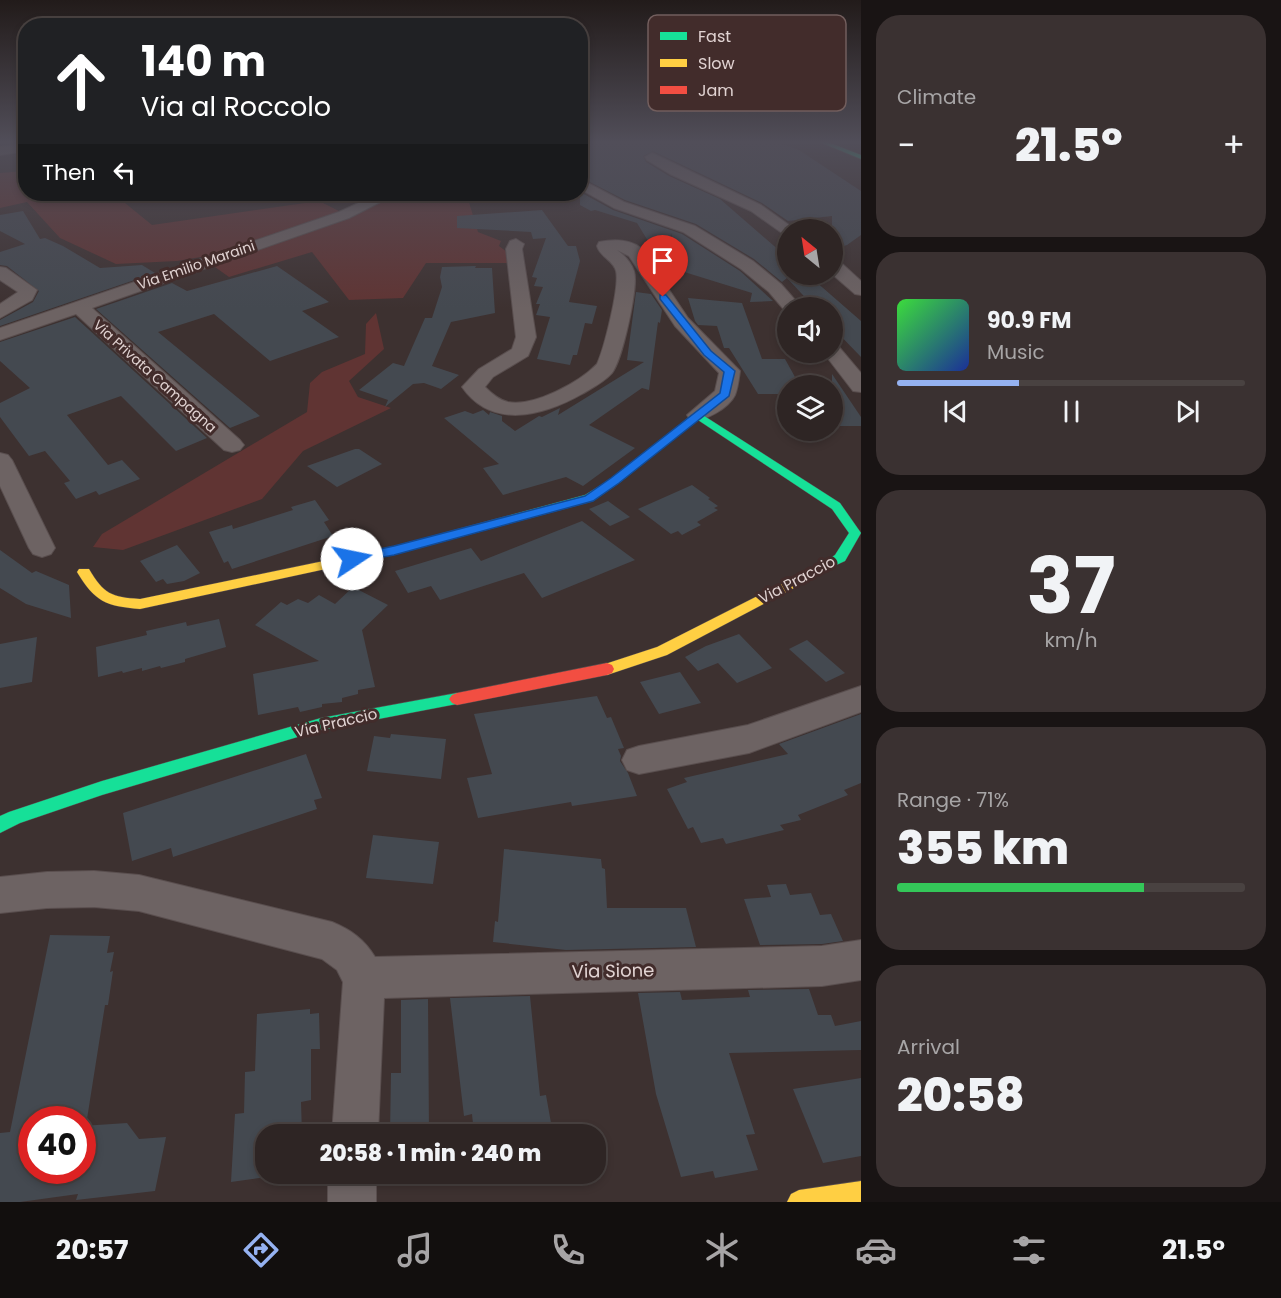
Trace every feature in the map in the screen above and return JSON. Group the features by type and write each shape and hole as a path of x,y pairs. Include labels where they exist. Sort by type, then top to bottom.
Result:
{"street":[{"path":"604,197 618,205 689,229 747,265 783,297"},
{"path":"732,197 756,208 777,222"},
{"name":"Via Emilio Maraini","path":"3,331 377,201"},
{"path":"84,572 93,588 108,601 140,604 394,550 589,498 615,481 725,394 730,371 707,353 685,327 652,281 635,251 613,244 605,246 606,250 618,257 627,277 609,363 598,376 550,404 534,409 502,409 483,401 473,387 486,373 521,352 526,337 514,249 516,244"},
{"path":"0,272 28,290 26,296 0,312"},
{"path":"843,274 861,290"},
{"name":"Via Privata Campagna","path":"78,306 232,445"},
{"path":"842,363 861,386"},
{"name":"Via Praccio","path":"0,825 15,817 102,788 321,724 598,672 662,651 840,558 855,533 836,506 698,415"},
{"path":"0,460 42,548"},
{"path":"639,760 749,739 861,699"},
{"path":"0,895 58,890 139,892 332,942 351,956 364,978 356,1124"},
{"name":"Via Sione","path":"364,978 822,966 861,960"},
{"path":"352,1184 352,1202"}],"shaded area":[{"path":"0,197 18,197 18,201 123,201 152,225 319,201 345,214 374,201 469,201 478,232 501,241 499,246 507,252 510,263 426,263 403,298 349,300 312,252 229,277 201,257 177,261 116,264 60,238 27,202 0,208"},
{"path":"376,313 384,349 349,381 358,397 391,408 303,451 262,499 123,550 93,547 102,534 307,412 310,383 322,372 365,354 366,324"}],"building":[{"path":"589,197 613,210 682,234 740,271 773,301 750,302 752,293 681,271 671,233 669,252 648,241 637,223 595,210 591,211 580,205 580,201 588,201"},
{"path":"619,197 716,197 720,199 777,248 777,278 754,259 696,224"},
{"path":"750,197 861,197 861,235 843,246 843,219 832,219 832,216 785,219"},
{"path":"542,210 568,246 576,246 580,261 569,302 597,306 592,324 585,323 577,355 573,355 570,365 537,359 550,317 536,315 540,304 536,304 543,287 534,286 537,278 532,277 546,238 533,239 531,232 457,228 457,216"},
{"path":"23,211 40,239 45,238 63,246 100,268 142,265 155,273 0,326 0,320 33,302 39,291 7,266 0,265 0,252 25,244 0,231 0,215"},
{"path":"277,266 329,302 302,311 339,337 270,361 214,314 158,332 260,416 230,428 96,309 172,283 187,291"},
{"path":"476,266 475,268 492,268 495,313 451,322 432,366 459,375 441,389 424,383 413,384 385,407 388,400 359,390 393,363 404,366 425,318 432,318 442,287 440,277 442,267"},
{"path":"794,285 820,285 833,297 805,297"},
{"path":"636,292 651,294 662,310 660,323 658,322 649,390 642,388 589,425 635,448 583,486 566,477 503,495 483,468 499,464 444,418 465,411 473,414 483,410 489,415 490,412 502,416 502,421 515,431 539,416 542,417 560,408 558,415 644,362 627,360"},
{"path":"688,298 742,303 762,359 777,359 777,363 787,363 794,375 777,375 777,394 758,394 729,348 724,348 717,326 698,325"},
{"path":"843,305 861,321 861,357 843,338"},
{"path":"75,317 207,438 176,451 121,396 67,415 108,465 122,460 140,479 99,495 96,491 76,499 64,483 70,481 45,451 29,456 0,417 0,403 30,388 0,361 0,342"},
{"path":"843,390 861,417 861,426 843,426"},
{"path":"359,449 382,464 337,487 307,466"},
{"path":"692,485 710,498 708,499 718,506 714,508 718,510 697,522 701,525 682,535 678,531 671,534 638,509"},
{"path":"315,500 329,520 324,522 333,536 232,569 228,561 224,563 209,532 232,525 233,529 293,510 291,507"},
{"path":"608,501 630,517 610,526 589,509"},
{"path":"582,521 635,560 542,598 524,573 440,600 431,586 408,593 395,571 471,548 481,561"},
{"path":"177,545 200,573 184,581 167,584 163,579 156,582 140,561"},
{"path":"0,550 32,573 36,571 69,585 71,618 26,604 0,588"},
{"path":"353,587 388,605 362,630 375,687 358,690 358,694 342,698 342,702 322,704 322,707 300,712 298,707 258,715 253,674 319,661 255,625 281,602 287,605 298,599 308,603 319,595 335,604"},
{"path":"219,619 226,647 161,668 160,666 142,671 142,668 98,677 96,647 147,635 146,631 186,622 187,626"},
{"path":"739,634 772,668 737,683 718,663 698,671 685,657 706,646"},
{"path":"37,637 32,682 0,688 0,644"},
{"path":"807,640 845,673 826,682 789,649"},
{"path":"680,672 701,703 659,714 640,682"},
{"path":"597,696 607,718 611,717 624,748 618,749 621,756 620,761 628,773 637,796 572,806 571,802 478,818 467,778 492,774 474,714"},
{"path":"861,714 861,783 844,790 848,795 798,815 801,820 780,825 784,830 726,844 723,838 701,843 693,827 688,829 667,789 687,782 684,778 788,754 779,744"},
{"path":"391,734 446,739 441,779 367,771 374,736 390,738"},
{"path":"306,754 322,798 314,800 317,809 173,857 171,848 132,861 123,813"},
{"path":"373,835 439,842 433,884 366,878"},
{"path":"504,849 601,859 602,868 605,869 607,908 686,908 696,947 566,950 493,942 495,921 498,922"},
{"path":"786,884 790,895 811,893 820,915 831,914 843,941 822,944 760,945 744,899 771,897 767,885"},
{"path":"50,935 110,936 107,953 114,952 110,972 113,971 108,1005 105,1005 89,1106 18,1106 18,1184 96,1184 96,1125 127,1123 139,1139 166,1137 155,1191 76,1200 78,1194 20,1202 0,1202 0,1133 10,1132"},
{"path":"809,989 818,1015 831,1015 835,1026 861,1021 861,1050 729,1053 755,1134 746,1135 758,1170 715,1178 713,1171 681,1177 656,1094 638,993 680,992 682,1000 750,997 748,990"},
{"path":"530,996 540,1096 546,1095 551,1124 473,1124 472,1114 464,1116 450,998"},
{"path":"428,999 429,1124 390,1124 391,1073 401,1073 401,1000"},
{"path":"310,1009 310,1014 319,1013 320,1049 311,1049 311,1100 301,1102 302,1124 255,1124 255,1179 231,1182 235,1114 244,1113 245,1072 255,1071 257,1014"},
{"path":"861,1078 861,1156 823,1163 793,1089"}],"traffic: fast":[{"path":"396,550 589,498 615,481 698,415 836,506 855,533 840,558 823,567"},
{"path":"0,825 15,817 102,788 321,724 457,699"}],"traffic: slow":[{"path":"84,572 100,595 120,602 140,604 396,550"},
{"path":"607,669 662,651 823,567"},
{"path":"799,1202 861,1192"}],"traffic: jam":[{"path":"457,699 607,669"}],"route":[{"path":"352,559 589,498 615,481 725,394 730,371 707,353 663,297"}]}
